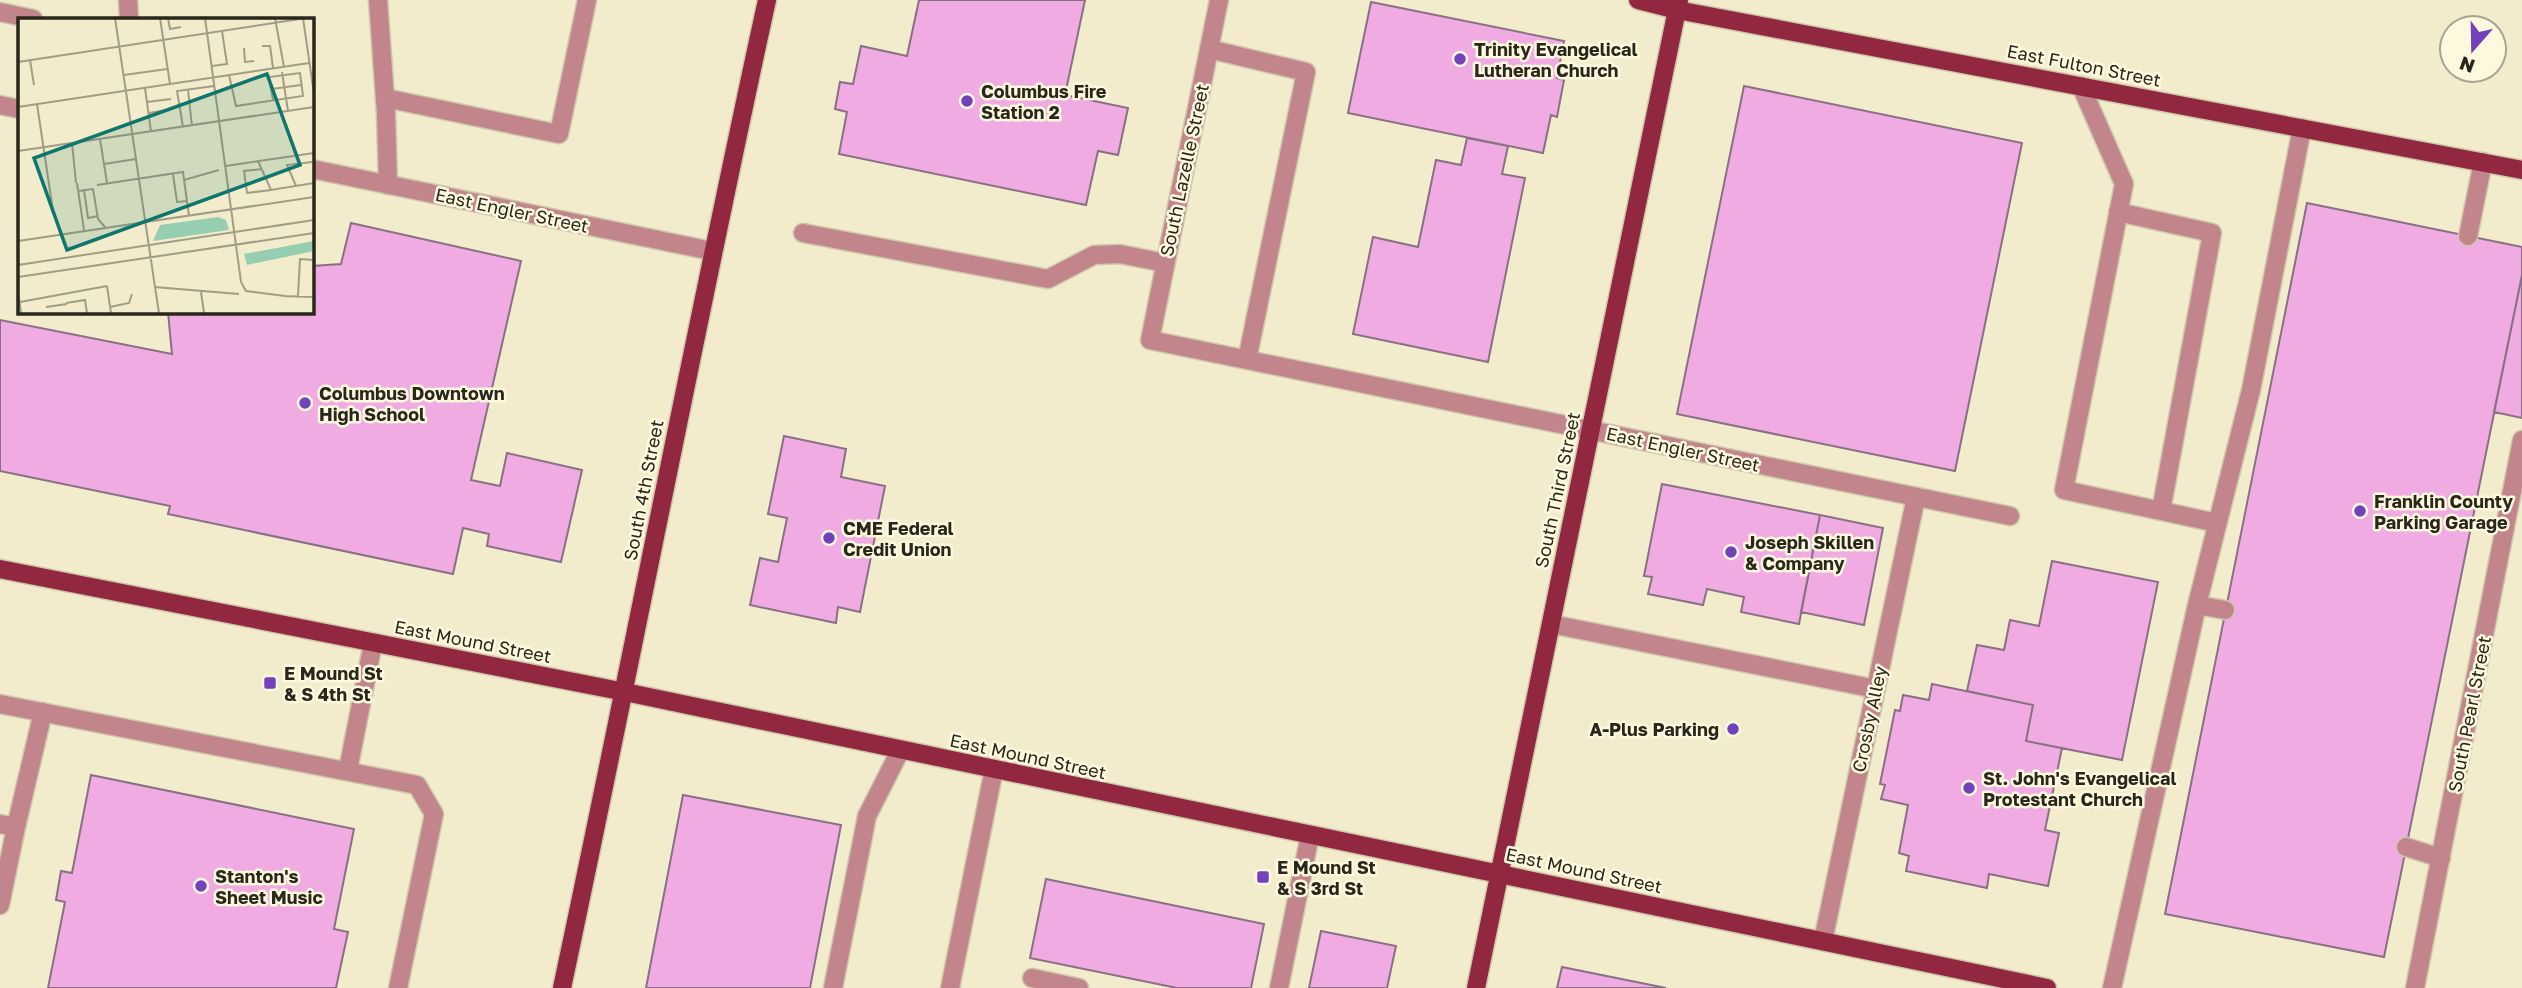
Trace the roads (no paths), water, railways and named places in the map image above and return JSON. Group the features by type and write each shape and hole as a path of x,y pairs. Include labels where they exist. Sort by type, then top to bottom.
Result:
{"main road":[{"name":"South 4th Street","path":"562,988 625,692 712,251 767,0"},
{"name":"East Fulton Street","path":"1638,0 1678,5 2081,86 2522,170"},
{"name":"South Third Street","path":"1476,988 1678,5"},
{"name":"East Mound Street","path":"0,569 625,692 2048,988"}],"lane":[{"path":"128,0 129,18"},
{"path":"378,0 388,185"},
{"path":"385,98 559,134 587,0"},
{"name":"South Lazelle Street","path":"1150,340 1219,0"},
{"path":"0,12 28,18"},
{"path":"1209,49 1306,72 1247,360"},
{"path":"2081,86 2124,184 2064,490 2217,523"},
{"path":"0,105 18,109"},
{"path":"2112,988 2197,605 2251,390 2302,128"},
{"path":"2468,236 2483,162"},
{"name":"East Engler Street","path":"313,169 712,251"},
{"path":"2118,212 2212,233 2161,511"},
{"path":"803,233 1048,279 1094,255 1120,254 1165,263"},
{"name":"East Engler Street","path":"1150,340 2010,516"},
{"name":"South Pearl Street","path":"2415,988 2522,440"},
{"name":"Crosby Alley","path":"1823,941 1916,497"},
{"path":"2197,605 2225,610"},
{"path":"1551,624 1876,689"},
{"path":"348,770 373,643"},
{"path":"0,704 417,785 434,814 398,988"},
{"path":"0,905 8,825 43,712"},
{"path":"833,988 866,816 900,751"},
{"path":"950,988 993,769"},
{"path":"1279,988 1310,835"},
{"path":"2406,847 2441,858"},
{"path":"1032,978 1079,988"}],"place":[{"name":"Trinity Evangelical Lutheran Church","path":"1460,59"},
{"name":"Columbus Fire Station 2","path":"967,101"},
{"name":"Columbus Downtown High School","path":"305,403"},
{"name":"Franklin County Parking Garage","path":"2360,511"},
{"name":"CME Federal Credit Union","path":"829,538"},
{"name":"Joseph Skillen & Company","path":"1731,552"},
{"name":"E Mound St & S 4th St","path":"270,683"},
{"name":"A-Plus Parking","path":"1733,729"},
{"name":"St. John's Evangelical Protestant Church","path":"1969,788"},
{"name":"E Mound St & S 3rd St","path":"1263,877"},
{"name":"Stanton's Sheet Music","path":"201,886"}]}
